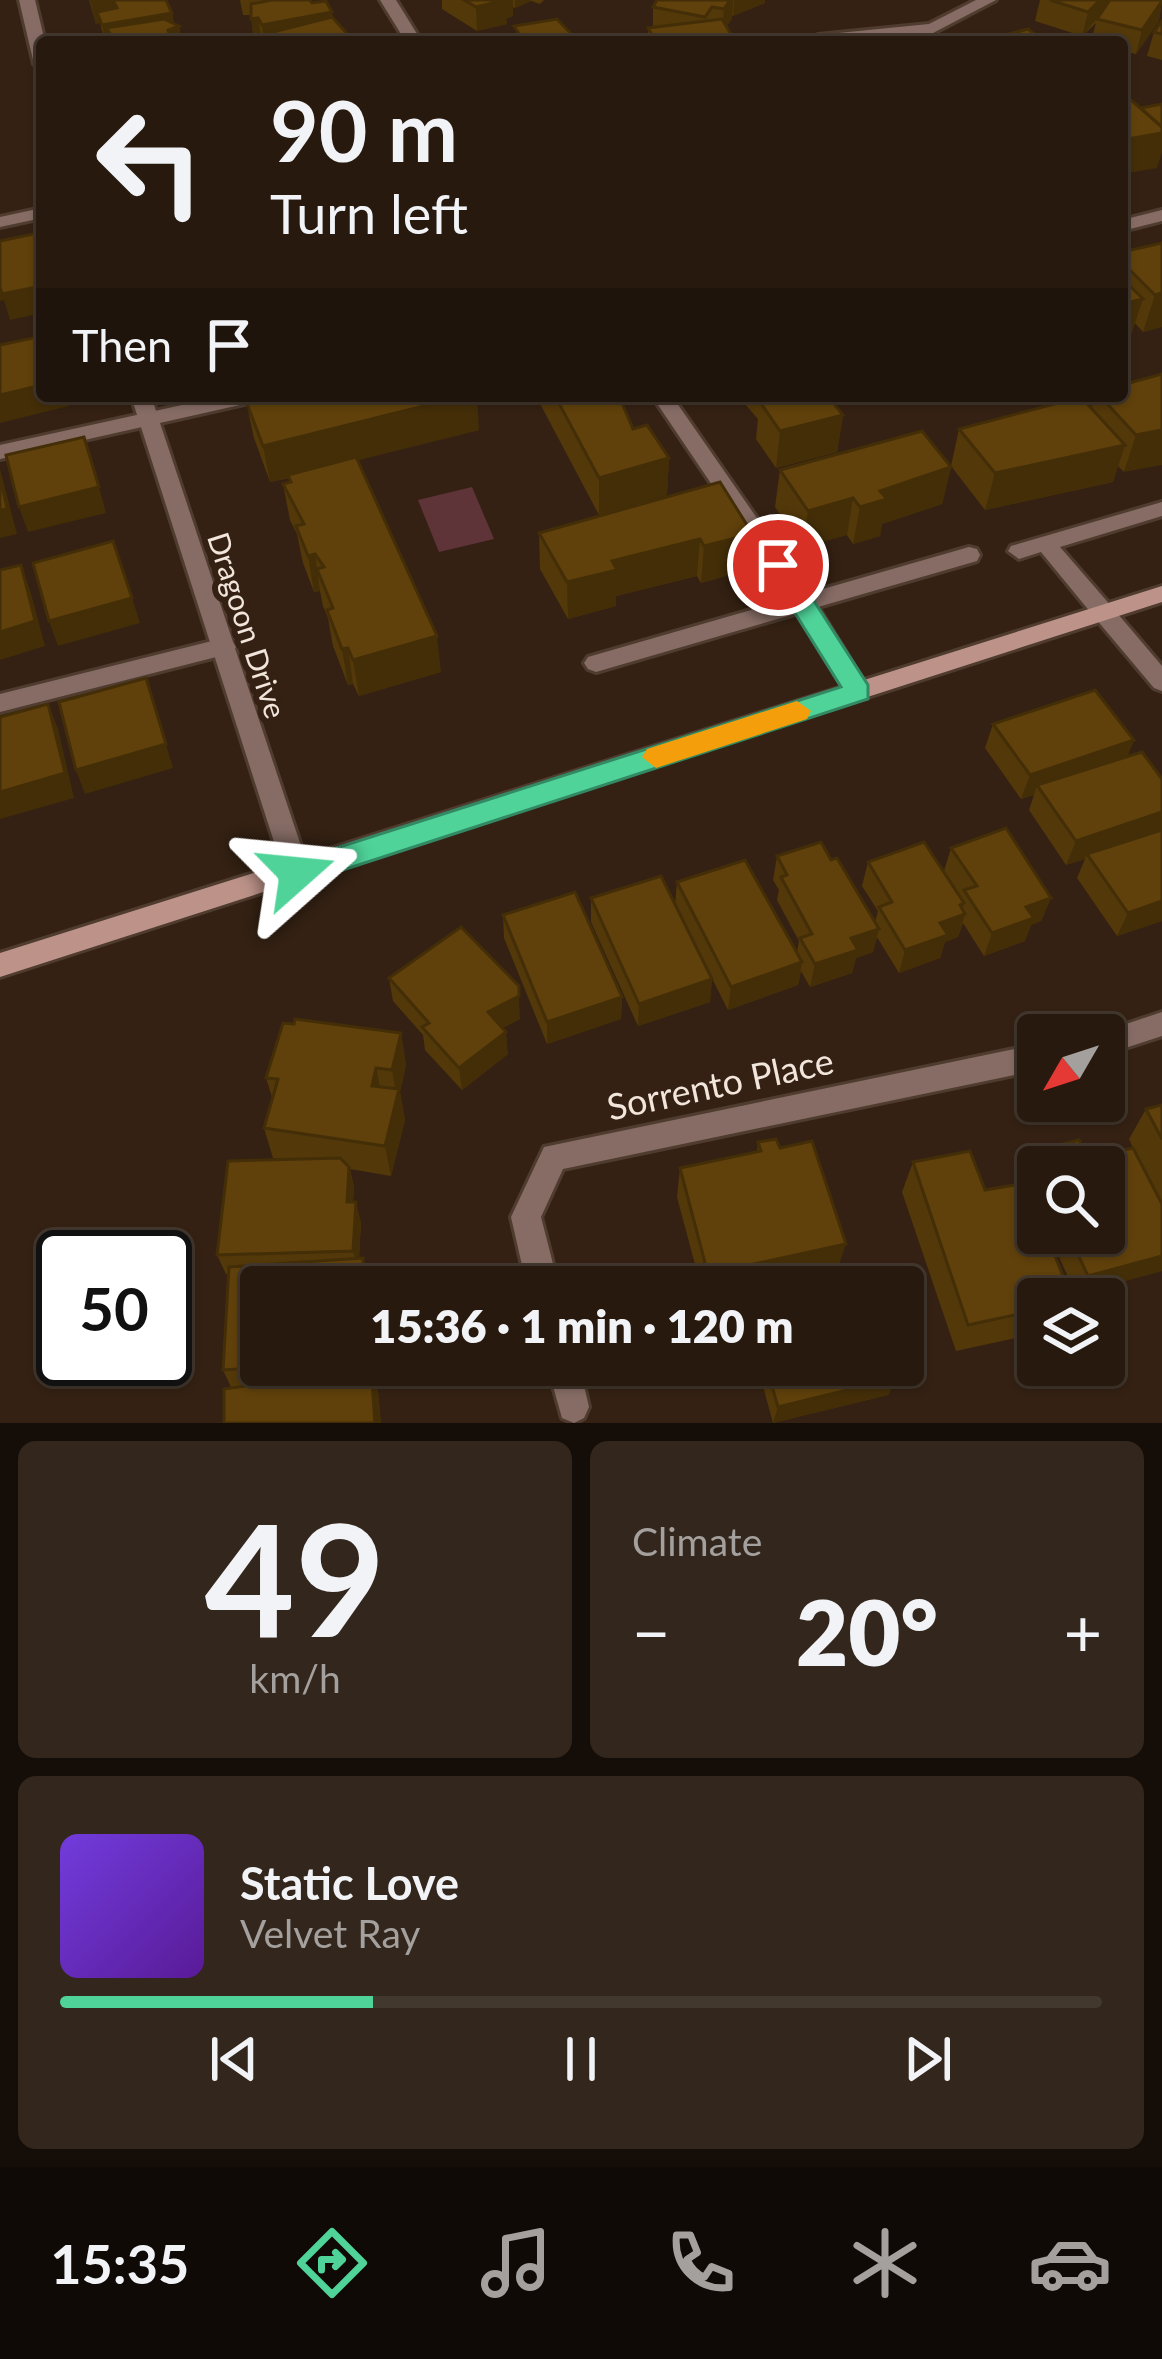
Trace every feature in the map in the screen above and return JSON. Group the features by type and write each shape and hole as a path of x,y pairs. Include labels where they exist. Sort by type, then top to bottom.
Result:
{"main road":[{"path":"0,965 1162,594"}],"street":[{"path":"27,0 36,38"},
{"path":"388,0 410,36"},
{"path":"856,36 933,28 988,0"},
{"path":"0,222 36,214"},
{"path":"1128,224 1162,215"},
{"name":"Dragoon Drive","path":"143,402 297,873"},
{"path":"0,452 227,402"},
{"path":"666,402 804,603 858,692"},
{"path":"1019,551 1162,509"},
{"path":"1045,543 1162,682"},
{"path":"596,663 969,555"},
{"path":"0,704 224,647"},
{"path":"1125,1035 1162,1024"},
{"name":"Sorrento Place","path":"538,1266 526,1216 554,1157 1017,1061"},
{"path":"568,1386 573,1407"}],"shaded area":[{"path":"472,487 494,539 439,552 418,500"}],"building":[{"path":"113,0 166,0 172,13 102,25 97,12 117,8"},
{"path":"464,0 505,0 476,7"},
{"path":"657,0 730,0 724,9 712,7 705,17 653,7"},
{"path":"1050,0 1100,0 1088,12"},
{"path":"1110,0 1162,1 1142,30 1097,19"},
{"path":"326,1 332,12 262,25 258,18 251,19 251,4"},
{"path":"332,17 349,36 271,36"},
{"path":"164,19 179,26 168,30 170,36 112,36 106,28"},
{"path":"557,19 573,36 515,36 520,35 514,26"},
{"path":"722,19 732,36 653,36 648,28"},
{"path":"1028,29 1037,36 1001,36"},
{"path":"1128,101 1162,127 1162,133 1128,139"},
{"path":"1162,104 1162,127 1141,108"},
{"path":"36,233 36,287 2,294 0,241"},
{"path":"1162,243 1162,293 1155,295 1128,268 1128,251"},
{"path":"1128,284 1143,299 1128,303"},
{"path":"36,337 36,386 0,395 0,345"},
{"path":"1162,374 1162,430 1136,435 1106,402 1128,402 1128,383"},
{"path":"246,402 440,402 263,446"},
{"path":"558,402 621,402 633,429 647,425 669,458 599,478"},
{"path":"760,402 833,402 843,415 780,431"},
{"path":"1062,402 1086,402 1125,445 995,473 959,429"},
{"path":"922,431 951,467 880,491 887,499 860,507 853,498 808,511 780,470"},
{"path":"84,437 99,487 19,507 6,455"},
{"path":"356,457 437,636 353,660 348,648 342,649 327,610 333,608 317,569 324,567 315,554 308,556 296,526 304,524 283,484 291,482 288,475"},
{"path":"0,475 7,509 0,510"},
{"path":"720,482 747,525 748,535 704,546 700,539 612,561 617,570 567,582 539,533"},
{"path":"113,541 132,598 49,621 33,563"},
{"path":"21,565 35,621 0,632 0,570"},
{"path":"146,678 166,744 76,770 59,702"},
{"path":"1095,690 1134,740 1030,775 993,724"},
{"path":"48,704 65,773 0,792 0,717"},
{"path":"1142,752 1162,779 1162,812 1076,841 1037,785"},
{"path":"1006,828 1051,898 1026,907 1034,918 992,933 964,890 977,886 951,848"},
{"path":"1162,830 1162,901 1128,913 1087,854"},
{"path":"821,842 831,860 837,858 879,929 851,938 858,950 815,964 800,938 812,934 781,877 787,875 777,856"},
{"path":"924,842 964,903 960,905 965,914 940,923 948,935 905,950 879,907 892,902 868,862"},
{"path":"745,860 802,962 731,987 677,882"},
{"path":"661,876 712,979 639,1004 591,898"},
{"path":"575,892 622,997 547,1022 503,915"},
{"path":"461,927 519,986 519,996 488,1012 506,1032 459,1068 422,1027 429,1023 389,978"},
{"path":"295,1019 401,1033 392,1070 376,1068 372,1086 399,1089 385,1146 264,1128 278,1079 266,1078 283,1023 294,1024"},
{"path":"1162,1105 1162,1139 1146,1109"},
{"path":"776,1139 780,1148 812,1141 846,1244 745,1266 706,1266 680,1168 761,1151 758,1142"},
{"path":"1133,1148 1162,1204 1162,1256 1088,1276 1078,1254 1125,1254 1125,1150"},
{"path":"970,1151 985,1190 1017,1185 1017,1254 1054,1254 1064,1278 1017,1278 1017,1314 968,1325 913,1162"},
{"path":"340,1158 349,1167 347,1202 356,1202 353,1251 217,1255 228,1161"},
{"path":"363,1258 363,1266 244,1266"},
{"path":"240,1266 240,1369 223,1370 229,1267"},
{"path":"372,1386 375,1423 224,1423 224,1389"},
{"path":"772,1386 863,1386 778,1407"}],"slow traffic":[{"path":"656,757 797,711"}],"route":[{"path":"297,873 858,692 778,565"}]}
